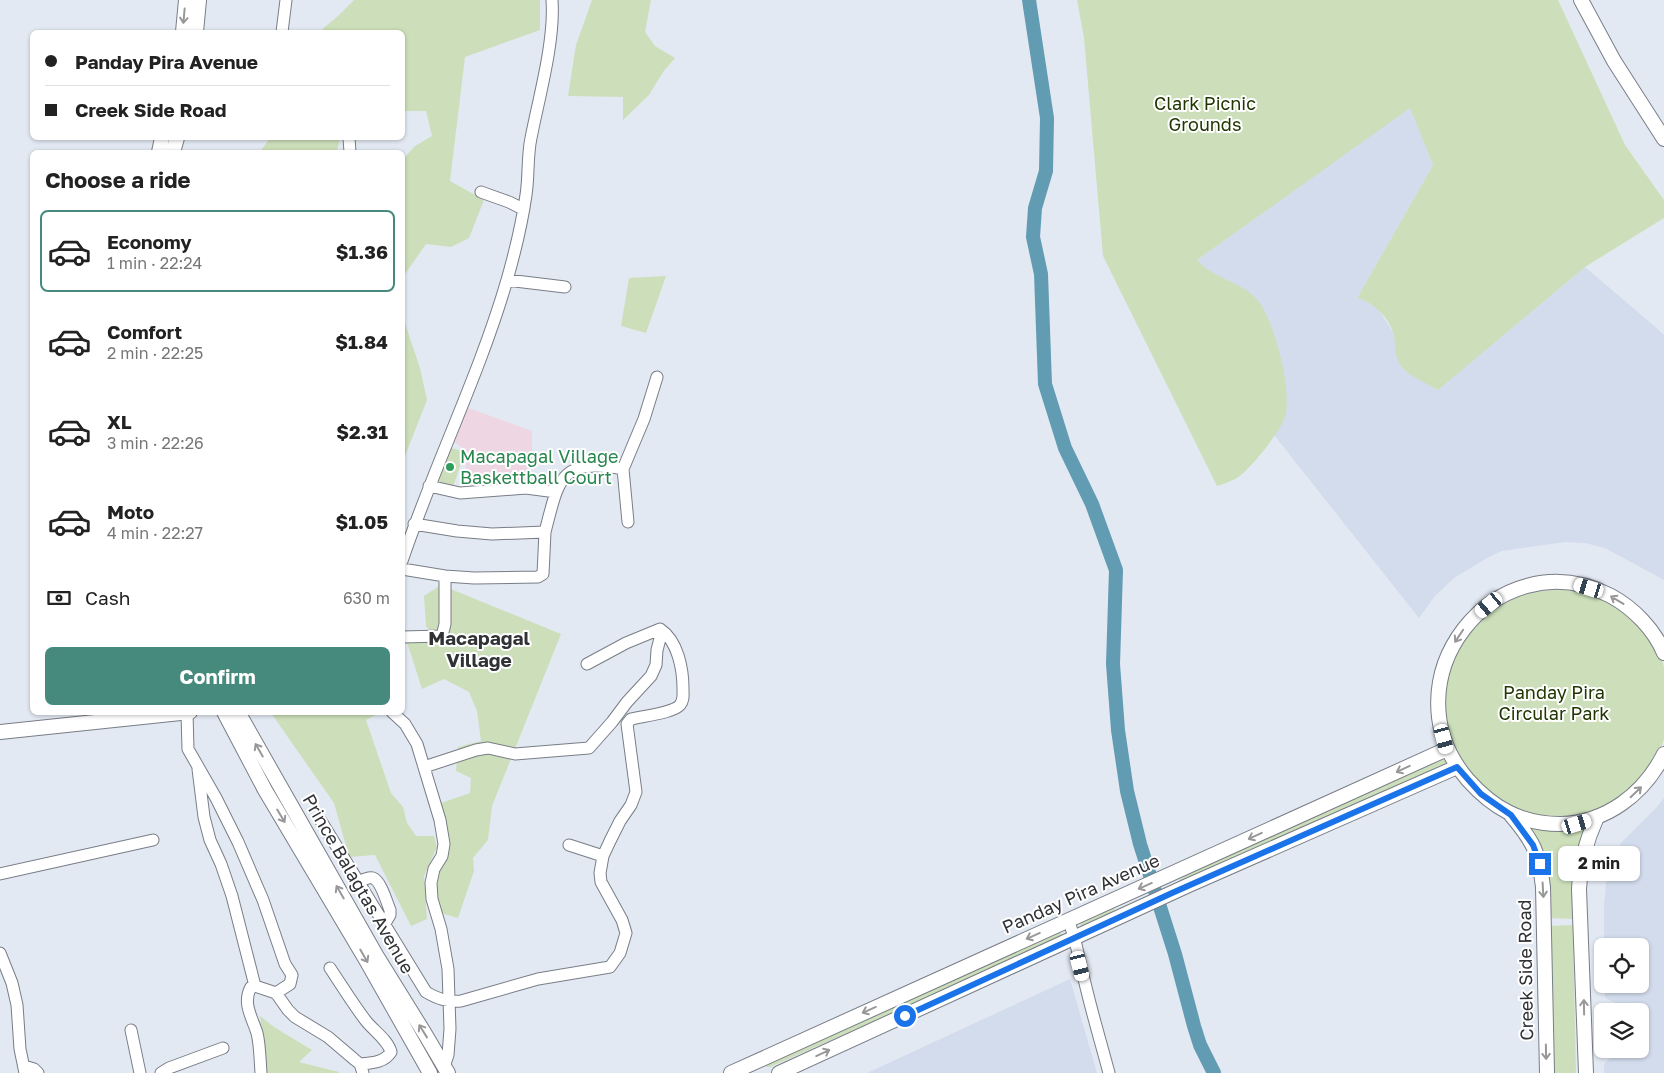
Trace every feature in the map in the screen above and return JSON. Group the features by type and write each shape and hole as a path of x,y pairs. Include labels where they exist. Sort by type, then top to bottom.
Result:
{"main road":[{"path":"183,30 186,0"},
{"path":"196,30 199,0"},
{"path":"1581,0 1614,61 1664,138"},
{"path":"1664,653 1658,634 1620,602 1600,591 1578,584 1556,582 1534,584 1510,593 1489,605 1469,621 1457,637 1446,658 1439,680 1438,706 1447,749 1457,767 1481,794 1511,815 1534,821 1555,824 1577,824 1618,807 1636,793 1652,775 1664,754"},
{"path":"0,732 170,715"},
{"name":"Prince Balagtas Avenue","path":"226,715 265,790 430,1073"},
{"name":"Prince Balagtas Avenue","path":"240,715 376,955 447,1071"},
{"name":"Panday Pira Avenue","path":"731,1073 1447,749"},
{"name":"Panday Pira Avenue","path":"779,1073 1189,885 1457,767"},
{"name":"Creek Side Road","path":"1511,815 1533,845 1540,864 1543,887 1547,1073"},
{"path":"1586,1073 1579,889 1580,866 1584,850 1597,817"}],"street":[{"path":"282,30 286,0"},
{"path":"405,551 428,486 471,383 507,280 524,209 530,144 547,58 553,10 552,0"},
{"path":"481,192 524,209"},
{"path":"507,280 565,287"},
{"path":"628,522 623,470 644,419 657,377"},
{"path":"405,569 445,576 500,578 542,576 545,532 556,492 567,473 576,469 604,466 623,470"},
{"path":"428,486 460,493 520,488 556,492"},
{"path":"414,524 492,534 545,532"},
{"path":"405,637 442,636 445,576"},
{"path":"321,821 426,992 439,999 450,1002 461,1001 538,979 610,967 620,953 626,933 622,920 601,882 600,873 603,856 620,821 631,805 636,792 627,724 632,719 672,710 680,706 683,700 683,680 675,648 662,631 656,629 586,664"},
{"path":"424,767 488,748 514,754 589,748 651,676 656,665 657,650 662,631"},
{"path":"188,715 188,749 238,842 262,900 285,964 292,975 290,984 276,993"},
{"path":"395,715 405,724 417,744 440,820 444,844 442,856 434,869 431,883 433,904 444,943 450,1002 450,1029 445,1064 447,1071"},
{"path":"198,769 204,818 210,840 232,896 255,986"},
{"path":"0,874 154,840"},
{"path":"568,845 603,856"},
{"path":"358,882 373,878 379,882 390,910 390,915 384,925"},
{"path":"1064,922 1079,958 1109,1073"},
{"path":"0,953 12,983 17,1006 20,1049 25,1070 34,1069 38,1073"},
{"path":"261,1073 257,1033 252,1022 247,999 251,987 255,986 276,993 288,1010 328,1037 361,1068 388,1057 391,1052 389,1045 367,1022 330,968"},
{"path":"131,1030 140,1073"},
{"path":"161,1073 169,1068 224,1048"}],"shaded area":[{"path":"1410,107 1433,165 1357,298 1378,309 1393,332 1399,362 1437,390 1585,267 1664,335 1664,580 1605,548 1585,543 1566,542 1502,551 1454,578 1435,596 1419,618 1274,435 1285,417 1262,307 1254,296 1207,270 1197,260"},
{"path":"463,406 532,431 532,481 463,489 468,452 453,441"},
{"path":"1664,798 1664,1073 1604,1073 1604,1064 1610,1058 1649,1058 1649,1003 1616,1003 1605,998 1605,993 1649,993 1649,938 1604,938 1604,906 1607,873 1621,843"},
{"path":"1070,979 1097,1073 867,1073"}],"green space":[{"path":"354,0 540,0 540,30 465,57 450,181 484,200 469,238 451,247 426,244 405,274 405,157 415,146 432,136 426,111 405,111 405,30 321,30"},
{"path":"592,0 651,0 645,32 655,46 675,58 663,72 649,95 623,120 623,97 568,96 576,45"},
{"name":"Clark Picnic Grounds","path":"1077,0 1558,0 1625,145 1664,200 1664,218 1585,267 1438,390 1402,367 1397,357 1394,336 1389,323 1375,307 1357,298 1433,165 1410,108 1197,260 1211,272 1249,292 1262,307 1275,337 1286,390 1287,405 1285,417 1271,441 1241,475 1217,486 1103,256 1084,38"},
{"path":"269,140 340,140 337,150 261,150"},
{"path":"666,276 646,333 621,326 629,278"},
{"path":"405,323 420,368 427,400 405,456"},
{"name":"Macapagal Village Baskettball Court","path":"448,447 465,452 453,487 436,481"},
{"path":"441,585 561,634 492,806 488,840 473,858 474,871 458,918 434,911 432,879 440,852 435,805 470,793 471,778 456,771 458,747 481,741 477,711 469,692 444,679 422,689 406,639 437,639 426,626 424,596"},
{"name":"Panday Pira Circular Park","path":"1546,590 1568,590 1590,594 1611,603 1629,615 1645,631 1665,668 1665,738 1657,757 1645,775 1629,791 1611,803 1590,812 1568,816 1546,816 1524,812 1503,803 1485,791 1469,775 1457,757 1448,736 1444,714 1444,692 1448,670 1457,649 1469,631 1485,615 1503,603 1524,594"},
{"path":"272,715 375,715 366,720 391,793 403,807 407,823 416,836 434,836 437,847 424,876 427,919 411,926 375,855 349,857 334,803"},
{"path":"1442,758 1447,761 1445,764 1181,883 1179,880 1215,859"},
{"path":"1591,823 1574,879 1573,919 1550,918 1526,826"},
{"path":"1114,908 1115,912 1081,926 1082,921"},
{"path":"1573,925 1576,1073 1554,1073 1550,926"},
{"path":"1060,931 1062,935 1060,939 770,1067 764,1065"},
{"path":"260,1016 274,1027 312,1050 299,1062 339,1073 267,1073"}],"waterway":[{"path":"1029,0 1047,118 1046,171 1035,208 1033,237 1041,274 1045,384 1065,448 1092,504 1116,570 1113,664 1118,730 1127,791 1140,844 1175,954 1194,1026 1200,1045 1214,1073"}],"place":[{"name":"Macapagal Village Baskettball Court","path":"450,467"}],"district":[{"name":"Macapagal Village","path":"479,649"}],"route":[{"path":"905,1016 1172,893 1457,767 1481,794 1511,815 1533,845 1540,864"}]}
